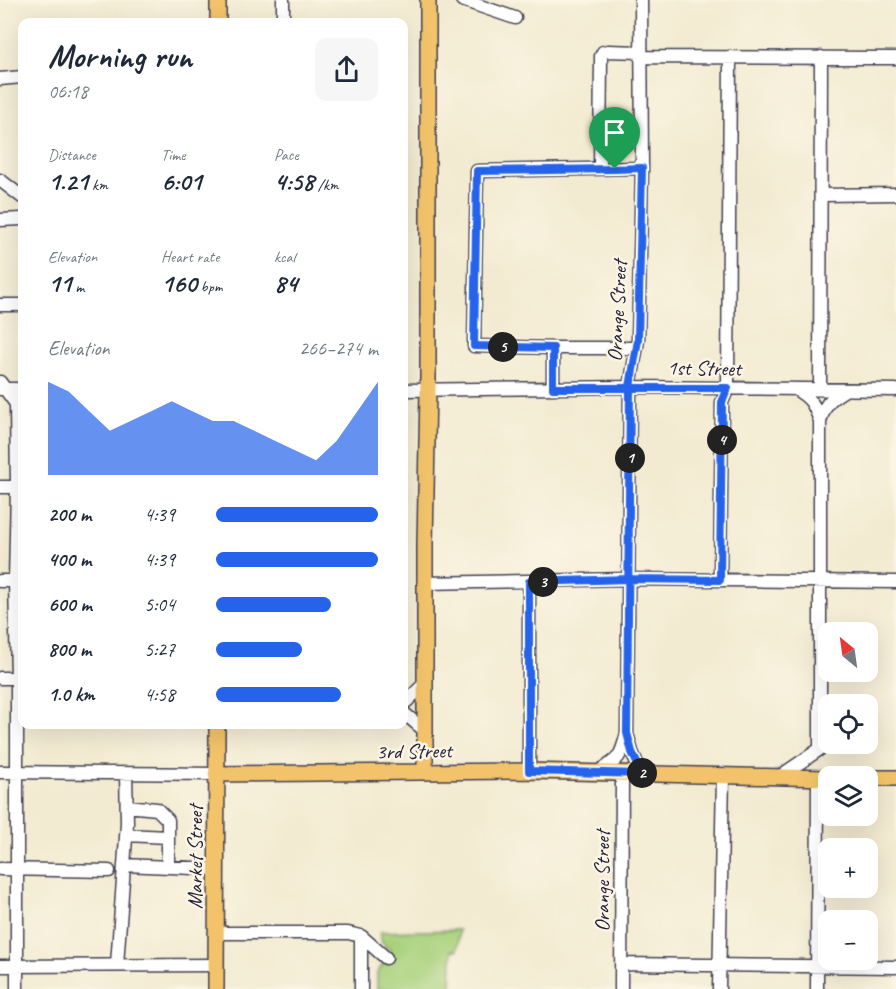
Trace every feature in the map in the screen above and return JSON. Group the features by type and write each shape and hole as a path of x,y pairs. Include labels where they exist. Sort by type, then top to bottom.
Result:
{"main road":[{"path":"218,0 218,18"},
{"path":"424,772 428,390 428,0"},
{"name":"Market Street","path":"216,989 217,729"},
{"name":"3rd Street","path":"216,774 529,771 818,778"},
{"path":"878,778 896,778"}],"street":[{"path":"283,0 283,18"},
{"path":"462,0 515,18"},
{"name":"Orange Street","path":"595,773 615,762 622,753 627,733 630,387 638,340 642,168 641,0"},
{"path":"600,169 601,56 603,52 730,57 896,58"},
{"path":"720,580 722,402 728,388 730,57"},
{"path":"820,389 821,57"},
{"path":"0,79 18,77"},
{"path":"637,348 474,346 477,171 642,168"},
{"path":"0,180 18,194"},
{"path":"822,195 896,194"},
{"path":"0,220 18,219"},
{"path":"0,305 18,305"},
{"path":"553,348 553,388"},
{"path":"1,387 18,389"},
{"path":"0,487 18,487 16,404 1,387"},
{"name":"1st Street","path":"408,390 630,387 896,390"},
{"path":"794,389 807,395 815,406 820,422"},
{"path":"779,777 820,749 820,422 824,408 830,399 846,389"},
{"path":"425,583 629,579 896,582"},
{"path":"0,581 18,581"},
{"path":"529,582 529,771"},
{"path":"0,678 18,678"},
{"path":"408,705 424,684"},
{"path":"408,710 424,729"},
{"path":"17,989 16,772 18,725"},
{"name":"Orange Street","path":"627,733 632,752 642,774"},
{"name":"3rd Street","path":"0,772 216,774"},
{"path":"117,966 126,835 126,773"},
{"name":"Orange Street","path":"621,989 622,773"},
{"path":"719,989 723,776"},
{"path":"127,806 157,809 168,820 168,867"},
{"path":"817,989 821,826"},
{"path":"126,835 168,837"},
{"path":"124,865 216,869"},
{"path":"0,869 109,871"},
{"path":"216,933 348,933 361,936 386,958"},
{"path":"361,936 361,989"},
{"path":"621,964 896,968"},
{"path":"0,966 216,965"}],"green space":[{"path":"459,930 457,950 452,950 451,989 377,989 377,973 392,952 382,943 380,932"}],"route":[{"path":"615,169 477,171 474,346 553,348 553,388 630,387 728,388 722,402 720,580 629,579 529,582 529,771 642,774 632,752 627,733 629,579 630,387 638,340 642,168 615,169"}]}
